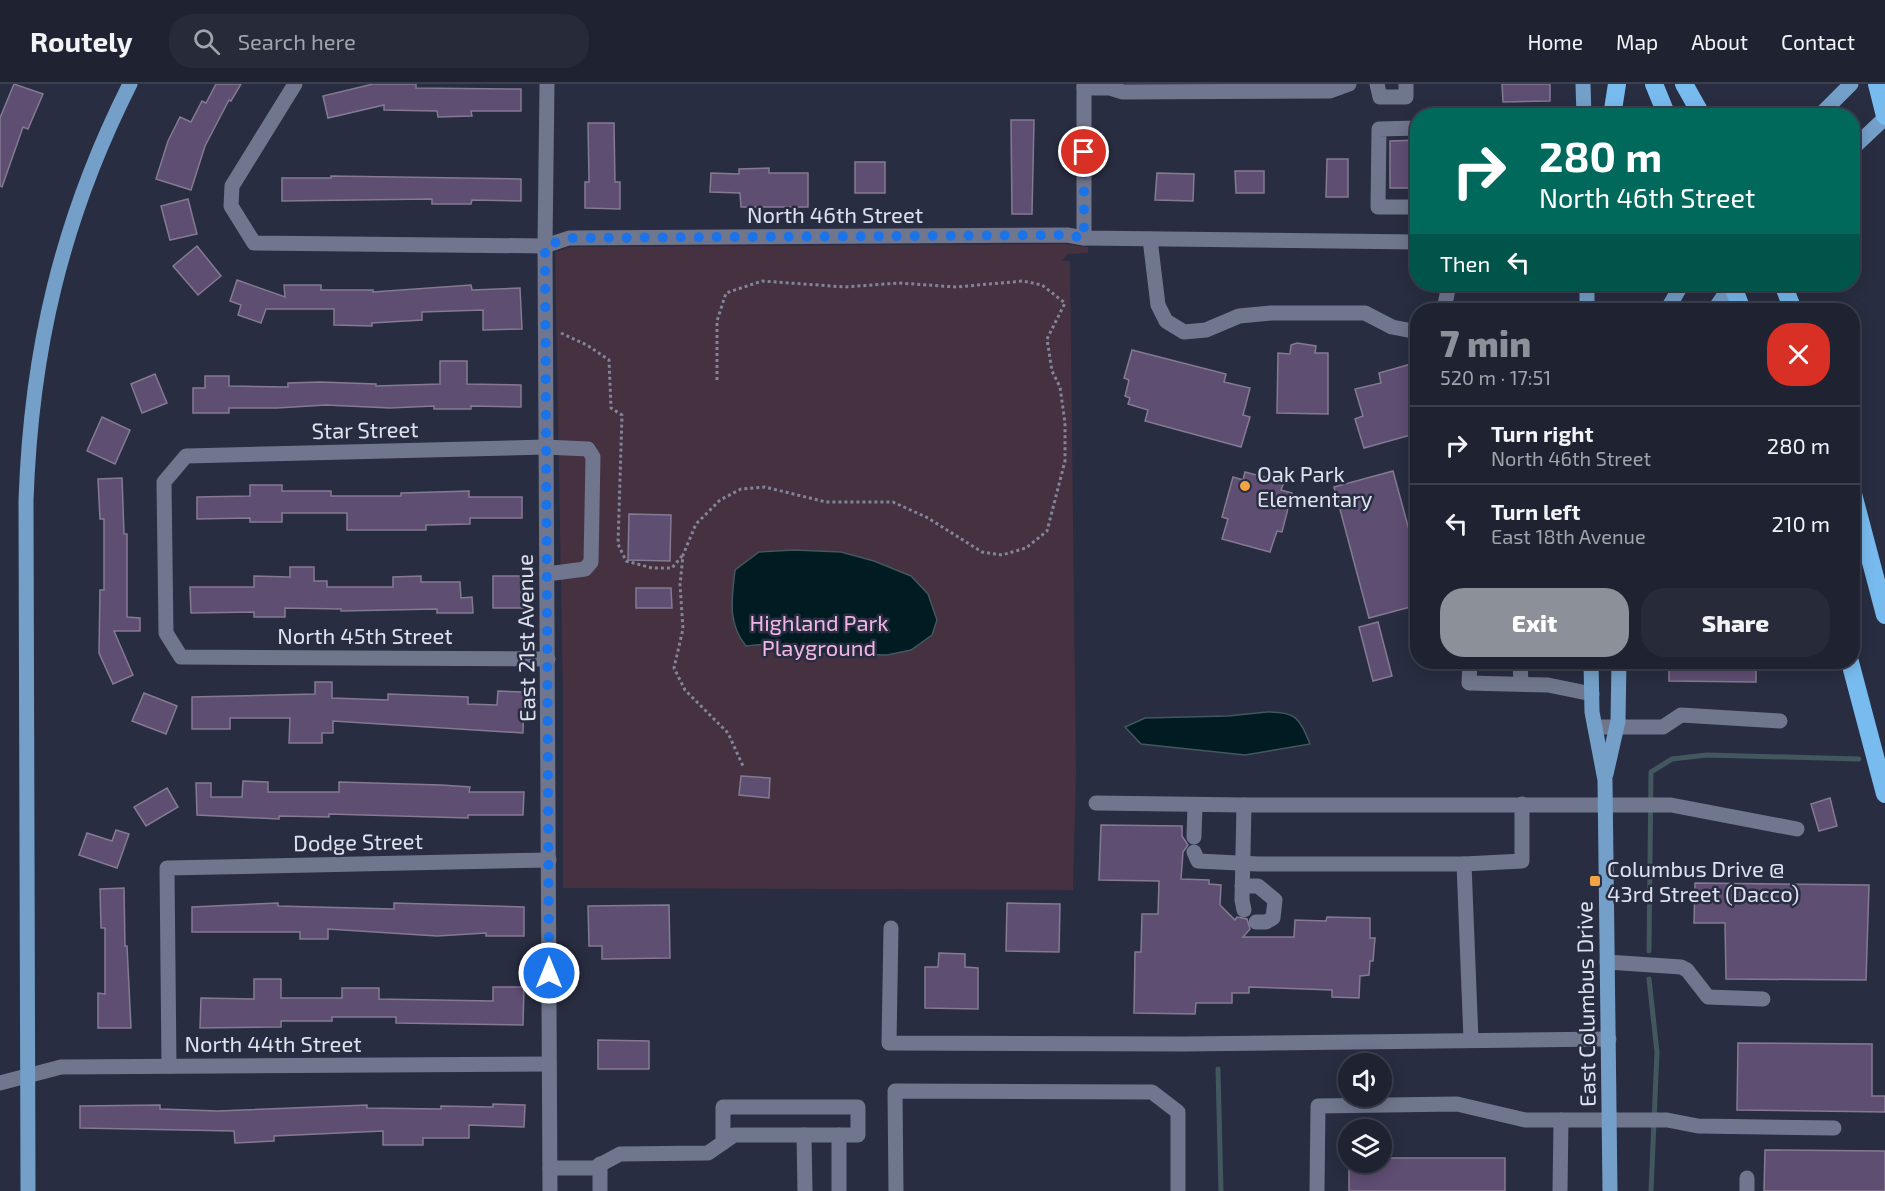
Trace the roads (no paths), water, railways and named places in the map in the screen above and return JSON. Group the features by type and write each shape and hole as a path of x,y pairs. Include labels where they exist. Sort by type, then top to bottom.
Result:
{"highway":[{"path":"1613,108 1617,84"},
{"path":"1654,84 1664,108"},
{"path":"1679,84 1688,91 1698,108"},
{"path":"1877,84 1885,117"},
{"path":"1860,520 1885,615"},
{"path":"1852,669 1885,794"}],"main road":[{"path":"28,1191 26,501 31,414 43,328 64,243 92,163 130,84"},
{"path":"1583,84 1584,108"},
{"path":"1827,108 1851,84"},
{"path":"1860,141 1885,117"},
{"name":"East Columbus Drive","path":"1591,669 1595,727 1605,780 1610,1191"},
{"name":"East Columbus Drive","path":"1605,780 1617,726 1619,669"}],"street":[{"name":"North 46th Street","path":"295,84 232,186 231,206 254,243 545,246 569,238 1067,235 1084,238 1410,242"},
{"name":"East 21st Avenue","path":"547,84 545,447 550,1191"},
{"path":"1084,238 1084,86 1330,92 1349,84"},
{"path":"1377,84 1380,97 1406,97 1406,84"},
{"path":"1410,128 1378,129 1378,207 1410,207"},
{"path":"1150,239 1158,305 1166,321 1184,332 1206,330 1239,316 1271,313 1365,313 1392,327 1410,330"},
{"name":"Star Street","path":"181,657 166,633 164,482 186,456 545,447 588,449 593,456 591,562 585,569 547,574"},
{"name":"North 45th Street","path":"181,657 548,659"},
{"path":"1464,669 1469,683"},
{"path":"1469,683 1470,669"},
{"path":"1520,669 1521,684"},
{"path":"1469,683 1548,685 1592,694"},
{"path":"1595,727 1663,727 1681,715 1780,721"},
{"path":"1096,803 1671,805 1797,829"},
{"path":"1195,805 1194,844 1198,861 1243,864 1464,864 1522,861 1522,804"},
{"path":"1244,805 1242,886 1244,910"},
{"name":"Dodge Street","path":"169,1066 167,868 549,860"},
{"path":"1464,864 1471,1041"},
{"path":"1242,886 1258,886 1275,900 1274,918 1266,922 1256,922"},
{"path":"891,928 889,1043 1609,1039"},
{"path":"1607,962 1681,967 1687,970 1708,997 1763,999"},
{"name":"North 44th Street","path":"0,1083 60,1067 549,1064"},
{"path":"896,1191 895,1091 1152,1092 1178,1112 1178,1191"},
{"path":"1317,1191 1318,1106 1457,1104 1513,1119 1667,1120 1698,1126 1834,1128"},
{"path":"550,1168 594,1168 620,1154 708,1153 723,1143 734,1135 858,1135 858,1107 723,1107 723,1143"},
{"path":"1560,1191 1561,1120"},
{"path":"804,1135 805,1191"},
{"path":"839,1135 839,1191"},
{"path":"600,1164 600,1191"}],"waterway":[{"path":"1649,951 1651,772 1672,759 1707,755 1859,759"},
{"path":"1649,979 1657,1052 1651,1191"},
{"path":"1218,1069 1221,1191"}],"place":[{"name":"Oak Park Elementary","path":"1245,486"},
{"name":"Columbus Drive @ 43rd Street (Dacco)","path":"1595,881"}],"park label":[{"name":"Highland Park Playground","path":"819,634"}]}
